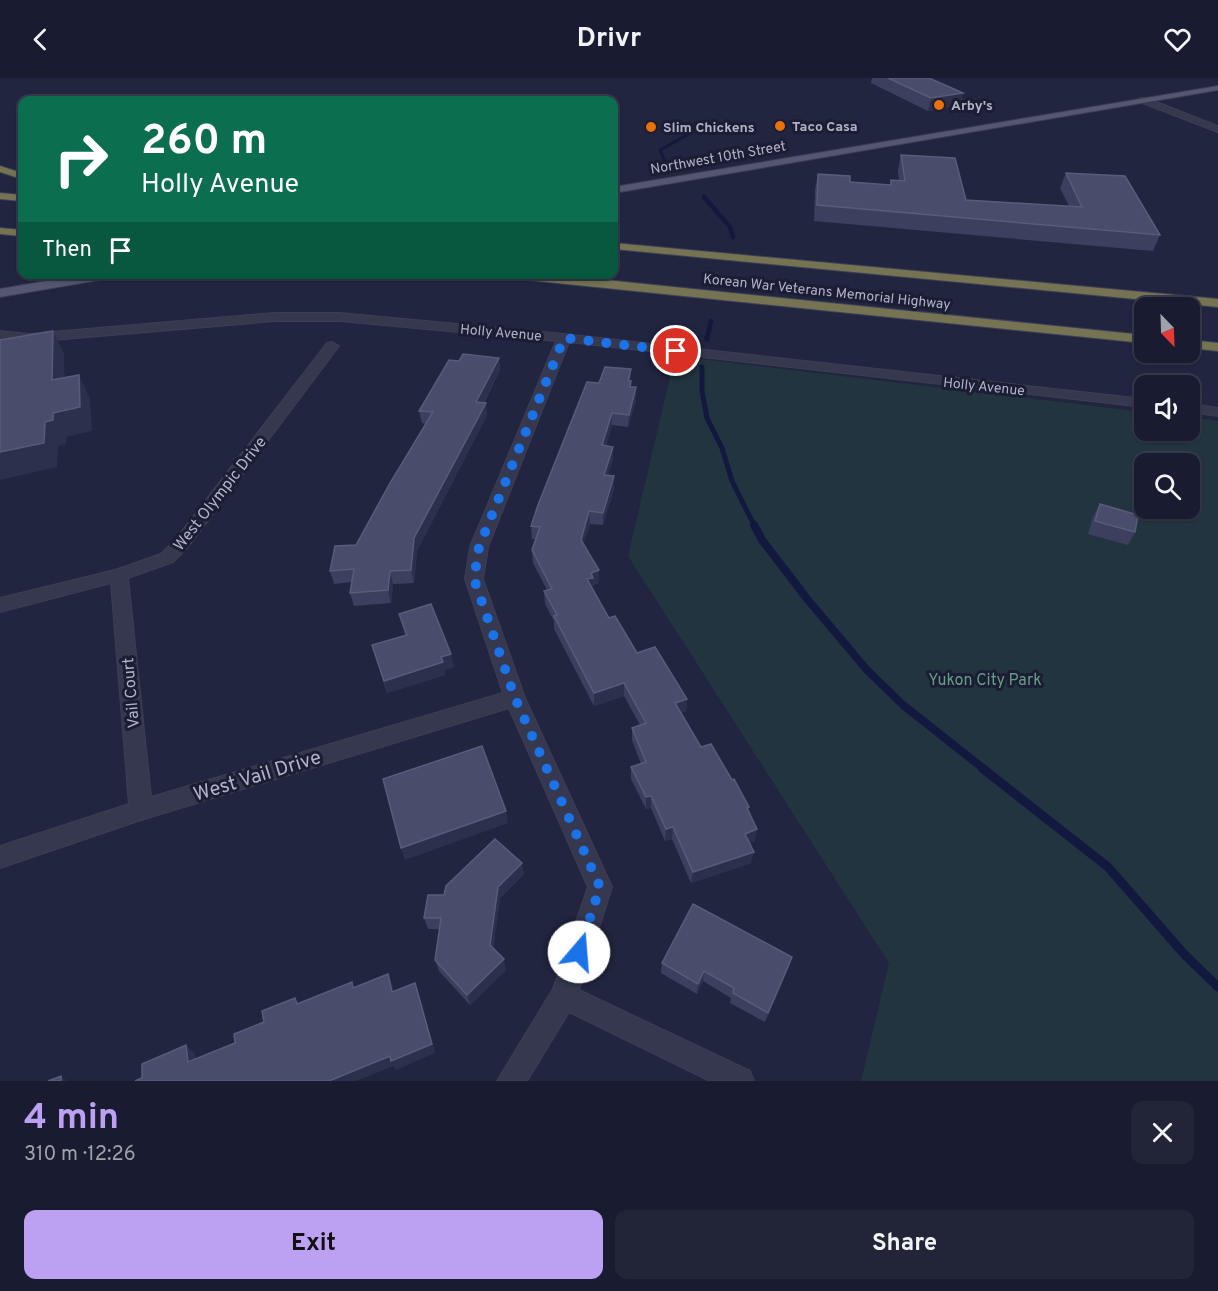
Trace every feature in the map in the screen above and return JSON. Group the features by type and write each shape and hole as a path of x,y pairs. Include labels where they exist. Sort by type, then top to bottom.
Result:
{"highway":[{"path":"0,169 18,175"},
{"path":"0,196 18,198"},
{"path":"0,231 18,233"},
{"name":"Korean War Veterans Memorial Highway","path":"618,246 1218,303"},
{"name":"Korean War Veterans Memorial Highway","path":"556,279 1134,338"},
{"path":"1200,345 1218,347"}],"main road":[{"name":"Northwest 10th Street","path":"618,189 1218,88"},
{"path":"0,293 82,279"}],"street":[{"path":"1143,100 1218,129"},
{"name":"Holly Avenue","path":"0,335 29,338 275,317 340,317 564,338 1134,402"},
{"path":"511,1081 564,996 600,887 515,698 474,579 479,547 564,338"},
{"name":"West Olympic Drive","path":"0,605 119,575 167,558 182,543 332,346"},
{"path":"1200,409 1218,412"},
{"name":"Vail Court","path":"119,575 141,810"},
{"name":"West Vail Drive","path":"0,857 141,810 515,698"},
{"path":"564,996 740,1081"}],"green space":[{"name":"Yukon City Park","path":"675,356 1134,411 1134,441 1200,441 1200,418 1218,421 1218,1081 861,1081 889,963 628,556"}],"building":[{"path":"888,78 929,78 963,93 931,98"},
{"path":"901,155 955,158 966,200 1082,207 1066,173 1125,176 1160,235 817,205 818,174 850,176 850,182 891,185 891,180 905,181"},
{"path":"53,331 52,380 79,375 80,407 53,413 53,420 45,422 44,443 0,452 0,340"},
{"path":"463,354 499,358 476,402 486,403 414,538 411,570 390,571 388,590 350,593 354,569 330,571 335,546 356,545 433,412 419,411 449,360 459,361"},
{"path":"605,367 631,369 628,381 631,381 630,387 636,387 629,415 612,413 602,445 613,447 604,475 614,476 603,513 589,511 581,540 599,570 591,573 593,578 587,579 609,618 615,616 637,653 655,647 687,699 675,703 701,747 711,744 732,780 734,779 749,807 747,808 757,829 745,834 754,852 693,872 673,827 666,829 651,796 646,797 631,767 646,762 632,728 646,723 624,683 594,693 554,616 557,615 544,591 552,589 532,550 540,527 531,526 587,382 599,383"},
{"path":"1100,504 1134,514 1134,519 1137,519 1135,532 1095,521"},
{"path":"431,604 451,654 441,657 443,662 384,681 372,645 407,635 399,614"},
{"path":"482,746 506,811 401,848 383,779"},
{"path":"495,839 522,863 498,887 490,945 504,959 467,995 435,960 441,918 424,918 428,895 444,895 446,886"},
{"path":"693,904 792,957 768,1013 733,993 734,988 704,971 698,984 662,963"},
{"path":"388,974 392,992 415,983 432,1044 391,1061 390,1056 329,1081 135,1081 142,1078 142,1064 186,1045 188,1062 235,1043 234,1034 264,1022 262,1011 295,998 297,1004 352,982 353,988"},
{"path":"61,1076 61,1081 48,1081"}],"waterway":[{"path":"667,166 660,150 689,134 690,127"},
{"path":"704,197 730,227 733,237"},
{"path":"707,338 711,321"},
{"path":"702,367 702,391 707,418 722,448 732,481 754,525"},
{"path":"754,525 762,540 808,600 867,670 903,705 984,769"},
{"path":"982,768 1108,867 1184,954 1218,987"}],"place":[{"name":"Arby's","path":"939,105"},
{"name":"Taco Casa","path":"780,126"},
{"name":"Slim Chickens","path":"651,127"}],"route":[{"path":"579,952 600,887 515,698 474,579 479,547 564,338 676,351"}]}
